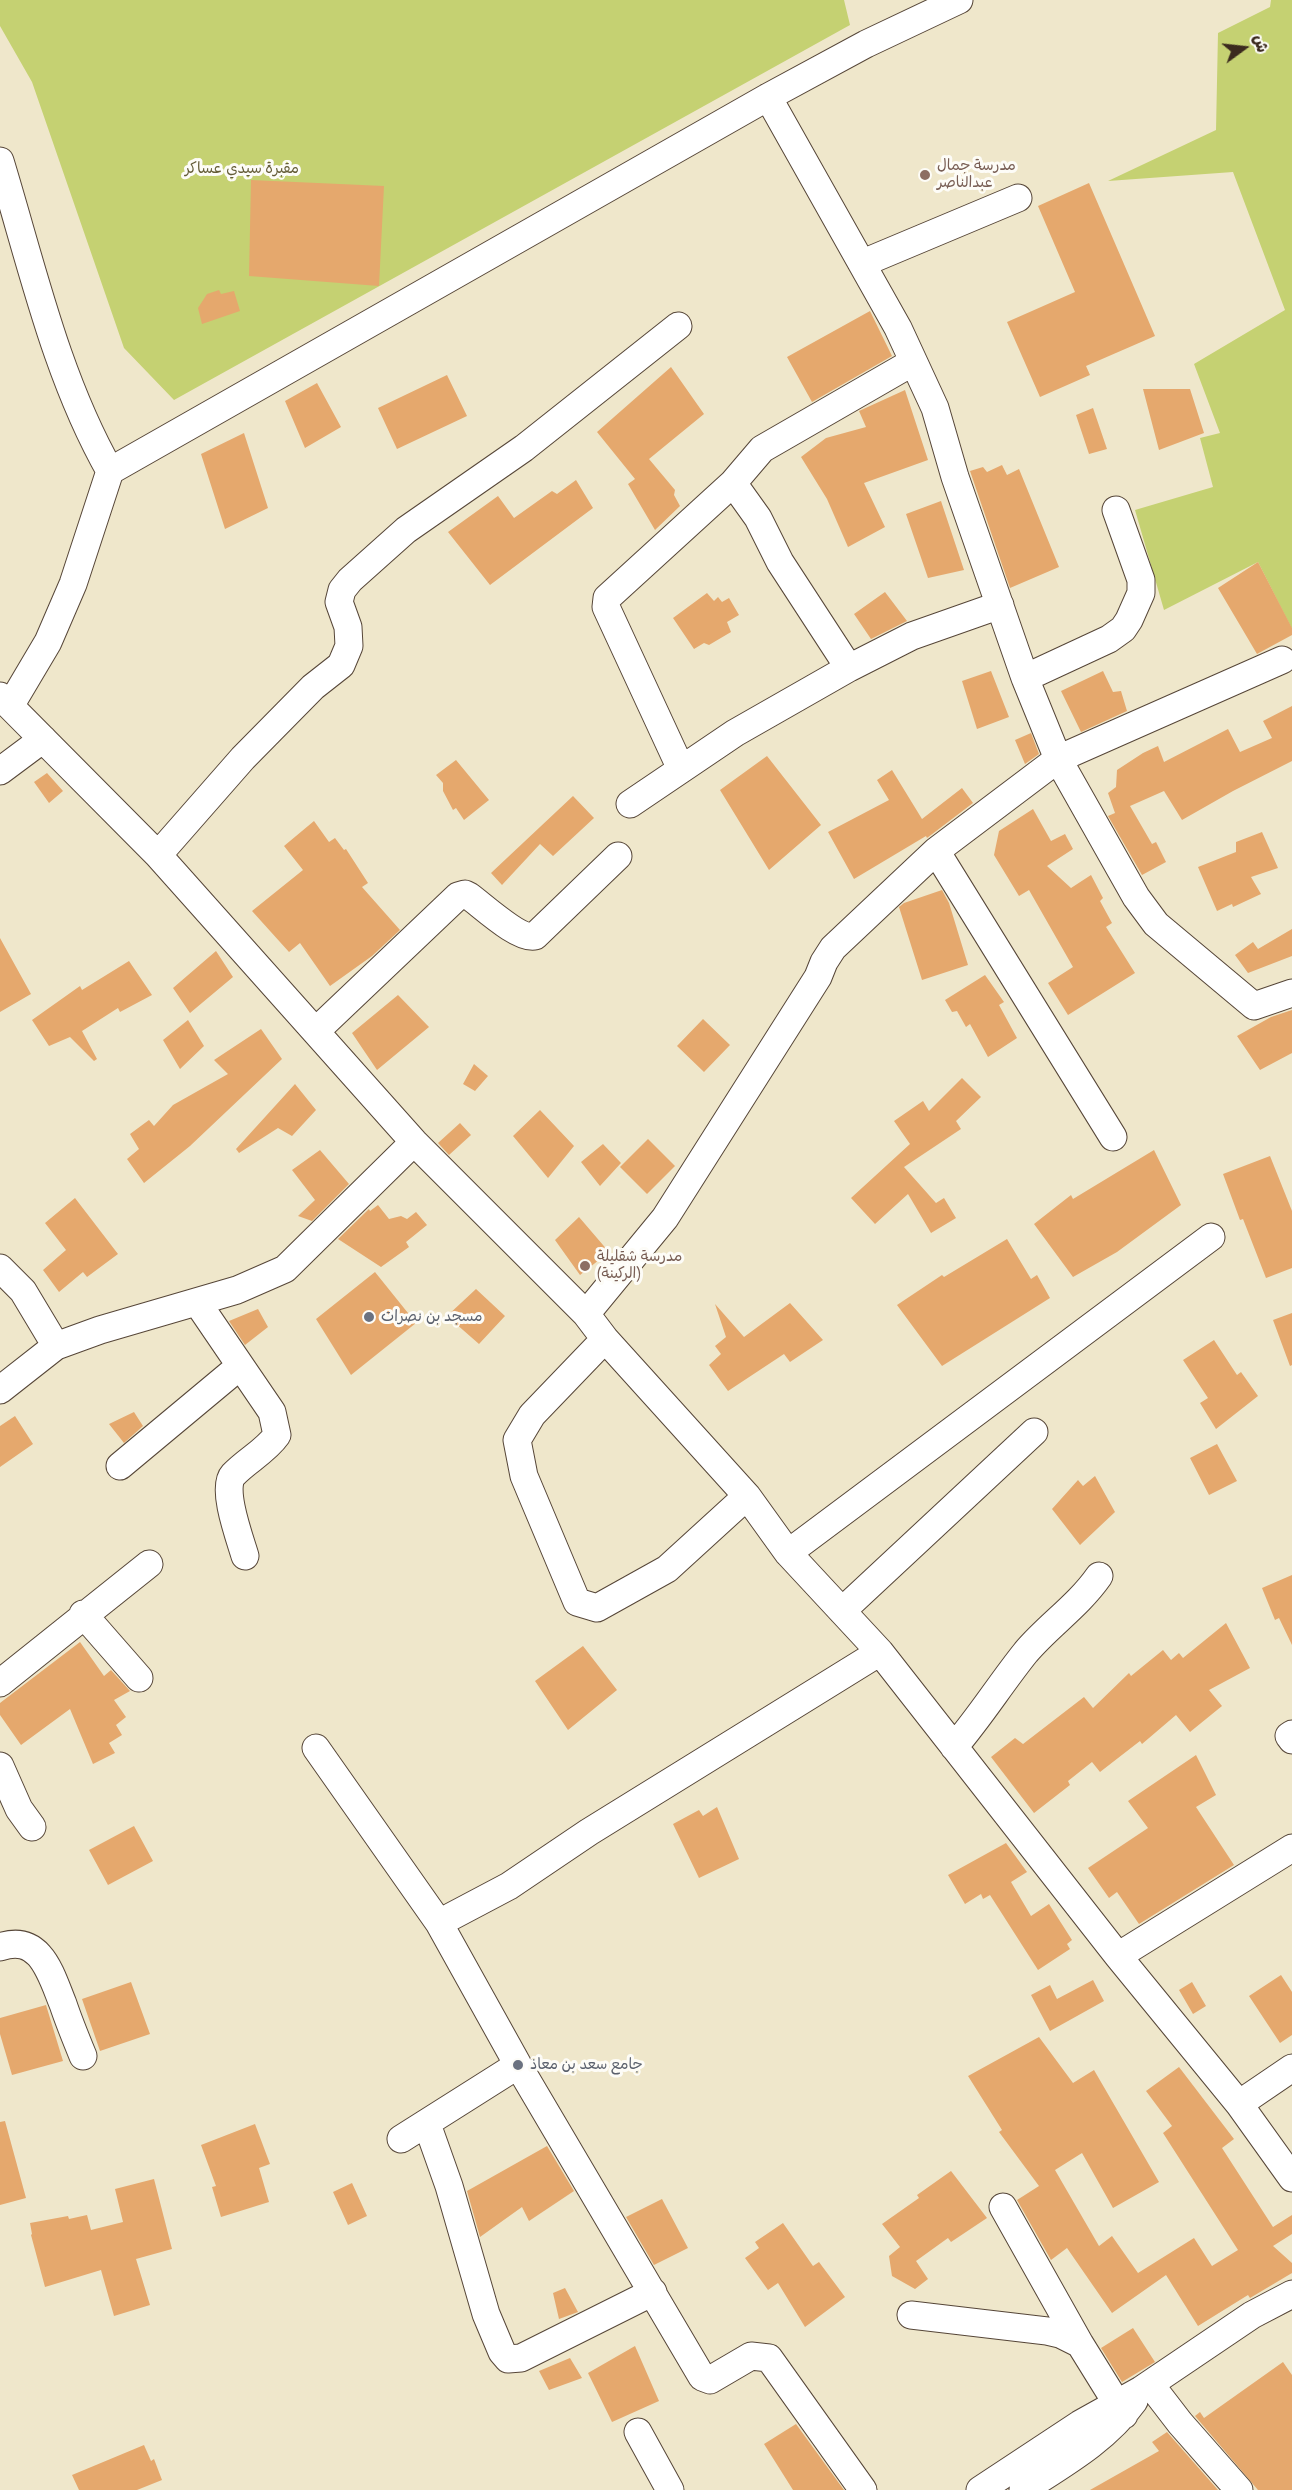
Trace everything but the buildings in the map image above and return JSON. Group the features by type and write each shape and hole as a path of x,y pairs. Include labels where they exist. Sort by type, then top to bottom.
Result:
{"street":[{"path":"959,0 866,44 768,97 110,471 73,584 48,642 5,701 158,855 414,1142 586,1314 605,1339 747,1496 788,1553 880,1652 1118,1956 1239,2104 1292,2178"},
{"path":"768,97 863,263 914,362 934,408 1025,678 1058,759 1136,897 1156,924 1254,1006 1292,993"},
{"path":"0,161 65,375 92,439 110,471"},
{"path":"863,263 1018,198"},
{"path":"158,855 243,758 313,687 341,665 349,646 348,627 339,602 342,590 356,574 406,530 524,448 678,326"},
{"path":"681,769 605,604 607,598 733,483 762,449 914,362"},
{"path":"733,483 758,518 780,562 849,668"},
{"path":"1025,678 1109,639 1123,629 1129,620 1141,593 1141,580 1116,510"},
{"path":"630,804 735,733 849,668 912,636 1000,605"},
{"path":"586,1314 665,1218 818,978 833,948 936,851 1058,759 1282,660"},
{"path":"0,771 43,739"},
{"path":"936,851 1113,1137"},
{"path":"316,1031 458,896 465,894 469,896 517,932 529,938 535,936 618,856"},
{"path":"0,1390 56,1346 100,1330 237,1290 285,1269 414,1142"},
{"path":"788,1553 1211,1237"},
{"path":"0,1268 23,1291 56,1346"},
{"path":"197,1302 272,1412 277,1435 268,1448 231,1477 229,1488 232,1508 244,1556"},
{"path":"605,1339 532,1415 517,1440 524,1476 577,1602 597,1608 668,1569 747,1496"},
{"path":"120,1466 240,1366"},
{"path":"842,1611 1034,1432"},
{"path":"0,1683 83,1614 149,1564"},
{"path":"954,1747 971,1728 1026,1652 1078,1603 1099,1576"},
{"path":"83,1614 140,1678"},
{"path":"439,1923 509,1886 589,1832 880,1652"},
{"path":"1292,1734 1289,1736 1292,1740"},
{"path":"316,1748 439,1923 518,2065 704,2379 710,2380 751,2356 769,2358 863,2490"},
{"path":"0,1766 19,1809 32,1827"},
{"path":"1118,1956 1292,1848"},
{"path":"0,1947 9,1944 29,1947 47,1964 83,2056"},
{"path":"402,2139 518,2065"},
{"path":"1239,2104 1292,2068"},
{"path":"427,2124 449,2186 486,2314 502,2352 508,2359 521,2358 653,2292"},
{"path":"1003,2207 1080,2344 1120,2409"},
{"path":"1023,2490 1091,2446 1120,2409 1145,2387 1252,2315 1292,2294"},
{"path":"911,2315 1047,2331 1080,2344"},
{"path":"1145,2387 1239,2490"},
{"path":"980,2490 1080,2424 1120,2409"},
{"path":"638,2432 670,2490"}],"green space":[{"name":"مقبرة سيدي عساكر","path":"0,0 844,0 850,25 174,400 124,348 32,82 0,26"},
{"path":"1271,0 1292,0 1292,629 1258,562 1164,610 1135,510 1213,487 1200,438 1220,433 1194,364 1285,310 1233,172 1108,181 1216,130 1218,33 1270,7"}],"place":[{"name":"مدرسة جمال عبدالناصر","path":"925,175"},
{"name":"مدرسة شقليلة (الركينة)","path":"585,1266"},
{"name":"مسجد بن نصرات","path":"369,1317"},
{"name":"جامع سعد بن معاذ","path":"518,2065"}]}
